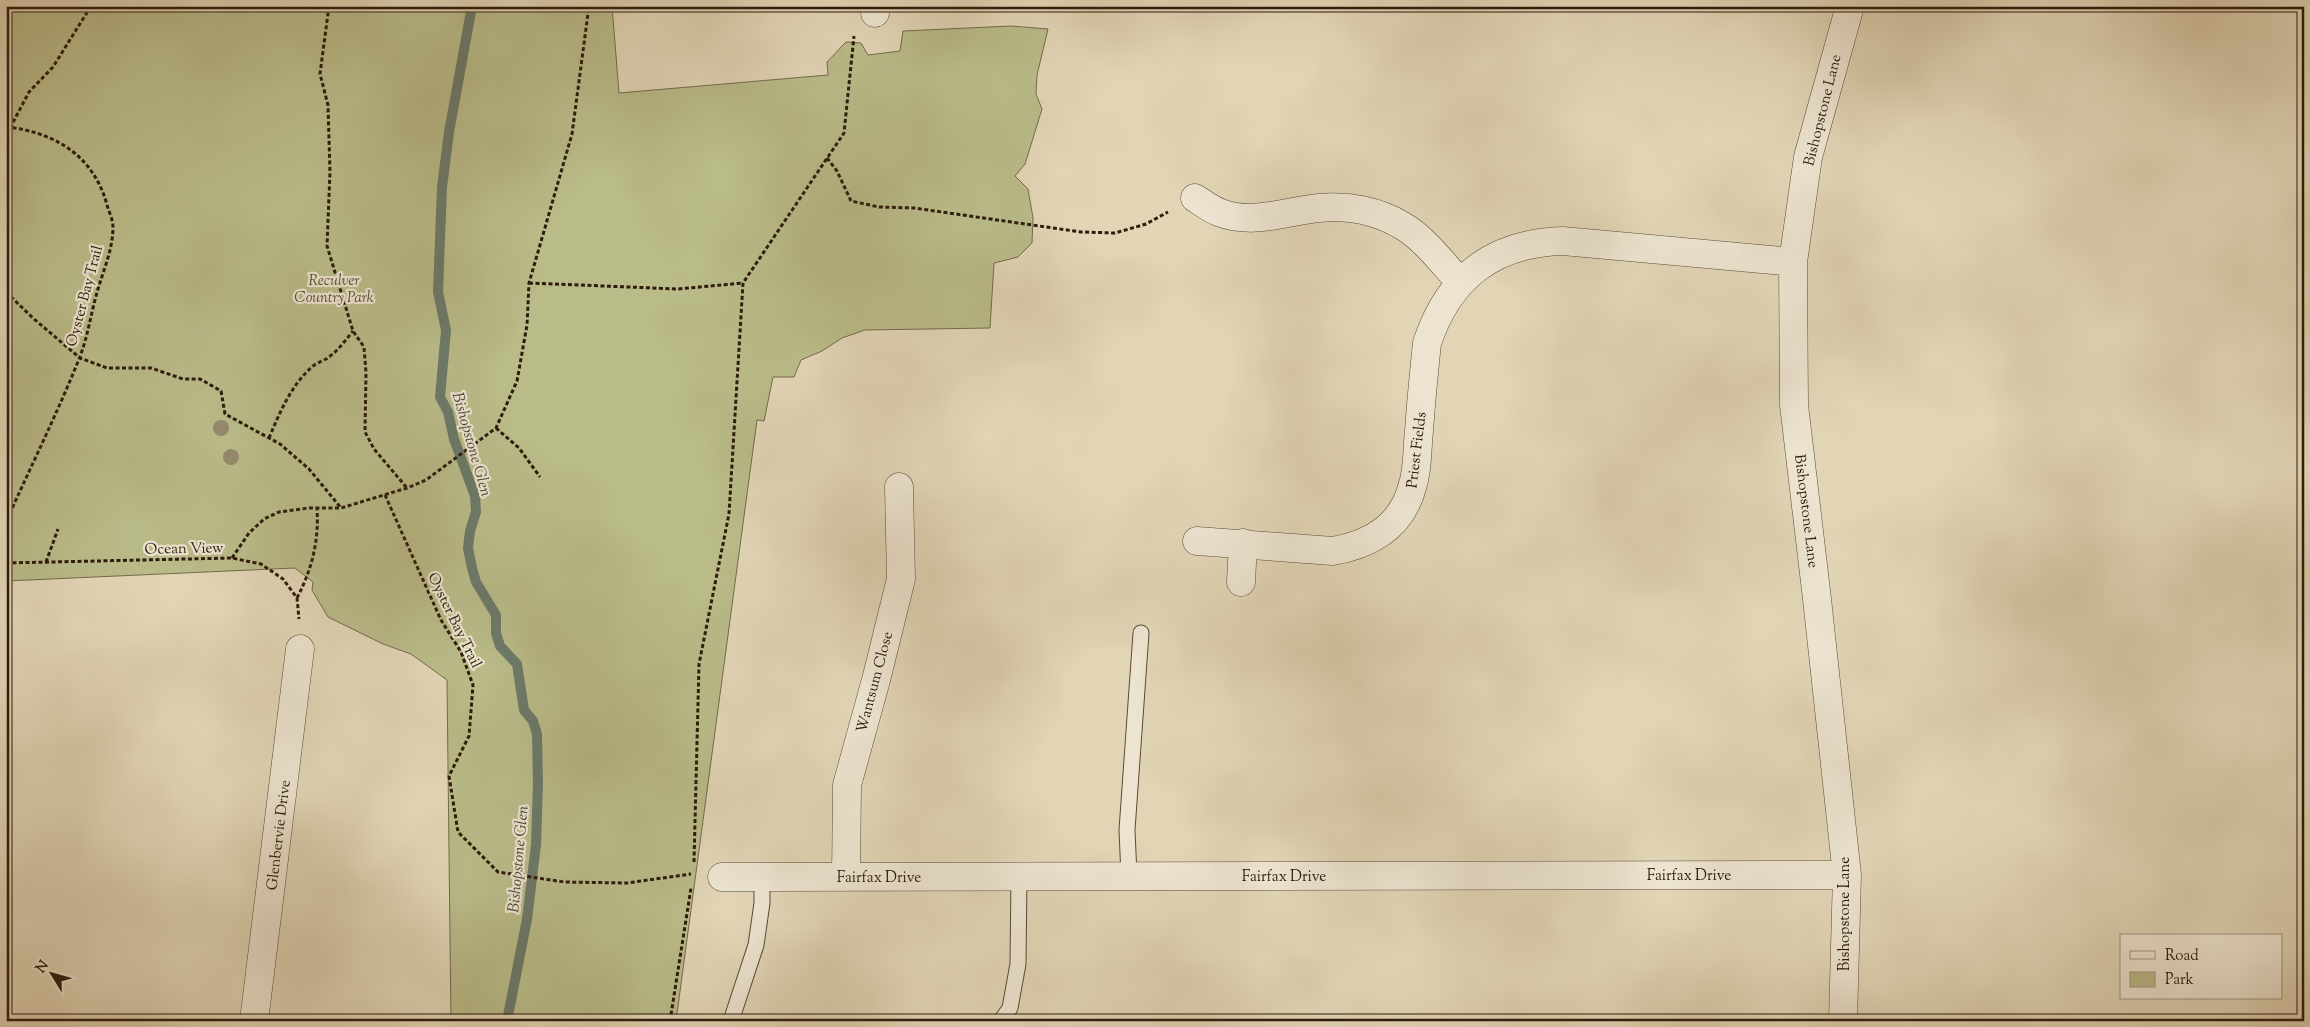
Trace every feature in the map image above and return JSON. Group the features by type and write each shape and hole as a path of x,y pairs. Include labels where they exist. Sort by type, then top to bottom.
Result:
{"street":[{"name":"Bishopstone Lane","path":"1843,1021 1847,875 1818,599 1794,406 1793,262 1808,157 1850,6"},
{"path":"1195,198 1221,213 1252,218 1319,208 1340,207 1362,210 1382,216 1405,227 1460,282"},
{"name":"Priest Fields","path":"1197,540 1333,551 1354,547 1373,540 1389,527 1400,514 1414,483 1427,343 1434,322 1444,303 1460,282 1493,257 1515,248 1539,242 1572,242 1793,262"},
{"name":"Wantsum Close","path":"846,877 846,785 876,680 901,579 899,487"},
{"path":"1240,582 1242,543"},
{"name":"Glenbervie Drive","path":"254,1021 300,649"},
{"name":"Fairfax Drive","path":"722,876 1847,875"}],"lane":[{"path":"1130,876 1127,830 1141,632"},
{"path":"1001,1021 1010,1008 1018,964 1019,876"},
{"path":"731,1021 756,944 762,903 762,877"}],"path":[{"path":"8,127 30,92 53,66 91,6"},
{"path":"328,6 320,74 328,105 330,172 327,246 353,331 364,347 366,432 374,449 407,488"},
{"path":"232,558 249,532 264,519 279,512 341,508 407,488 426,480 496,428 517,381 527,325 529,283 572,134 590,6"},
{"path":"694,864 699,664 729,514 743,283 844,133 855,30 876,10"},
{"name":"Oyster Bay Trail","path":"8,127 38,133 61,142 83,160 96,176 105,196 113,226 107,264 80,358 107,368 151,368 183,379 200,379 221,391 225,414 280,444 309,469 341,508"},
{"path":"826,158 837,171 851,201 860,205 914,208 1081,232 1115,233 1146,224 1195,198"},
{"path":"529,283 678,289 743,283"},
{"path":"6,292 34,319 80,358 6,522"},
{"path":"269,438 280,413 300,379 314,365 327,358 341,346 353,331"},
{"path":"496,428 519,448 540,477"},
{"name":"Oyster Bay Trail","path":"384,495 441,620 461,652 473,685 469,736 449,776 458,832 498,872 564,882 627,883 693,874 670,1021"},
{"path":"300,649 298,598 306,582 316,548 317,509"},
{"path":"46,562 58,529"},
{"name":"Ocean View","path":"6,563 232,558 261,564 283,579 298,598"}],"green space":[{"name":"Reculver Country Park","path":"6,6 612,6 619,93 828,75 827,62 846,42 861,43 868,55 900,51 903,31 1011,26 1048,29 1037,75 1036,94 1042,109 1025,164 1015,176 1028,189 1033,218 1032,243 1018,257 994,263 990,328 865,330 842,338 822,351 801,360 794,377 773,377 764,421 757,420 676,1021 451,1021 447,680 411,654 383,644 328,617 312,590 313,582 295,568 6,581"}],"waterway":[{"name":"Bishopstone Glen","path":"472,6 449,132 442,187 438,292 446,330 440,397 448,412 454,439 475,496 476,512 470,531 468,548 476,582 496,615 496,633 500,646 517,664 524,710 533,721 537,734 536,845 527,919 507,1021"}]}
